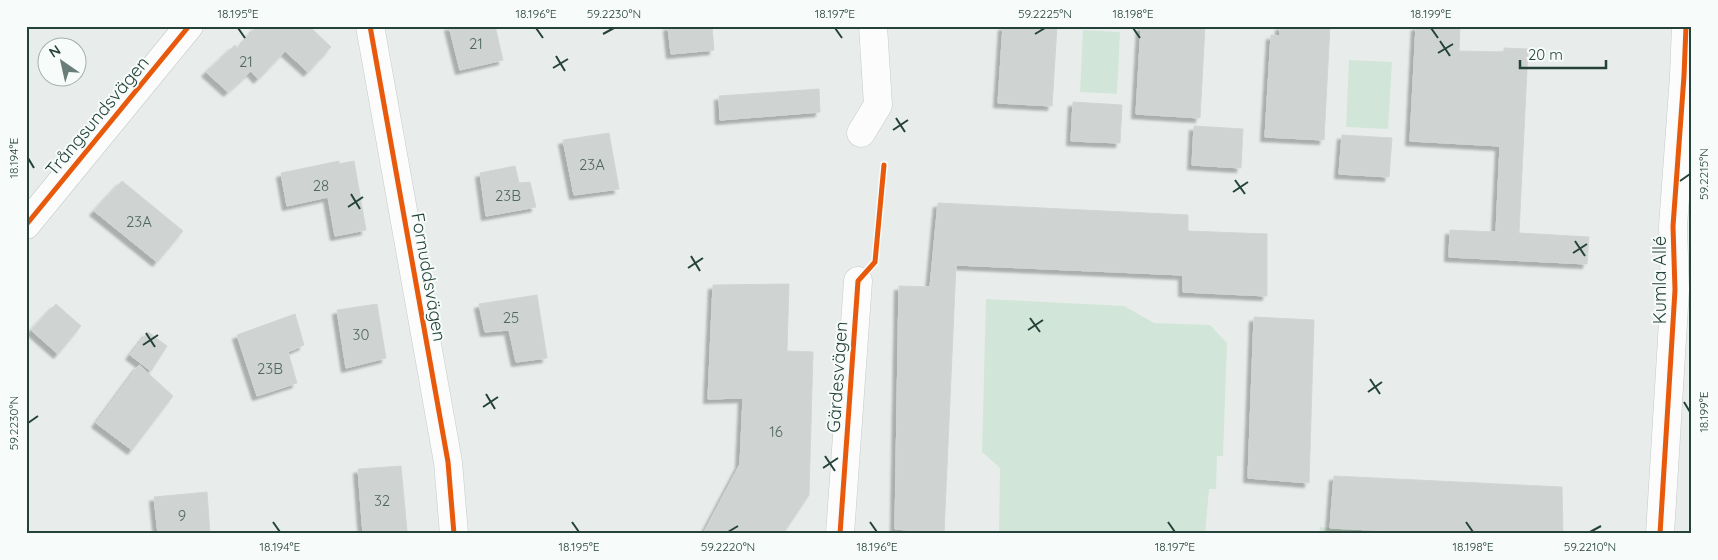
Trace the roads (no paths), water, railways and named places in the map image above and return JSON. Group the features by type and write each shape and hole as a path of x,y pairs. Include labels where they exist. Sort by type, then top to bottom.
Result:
{"street":[{"name":"Trångsundsvägen","path":"31,208 189,26"},
{"name":"Fornuddsvägen","path":"370,26 448,462 454,534"},
{"path":"861,133 878,105 873,26"},
{"name":"Kumla Allé","path":"1660,534 1675,290 1682,229 1686,26"},
{"name":"Gärdesvägen","path":"840,534 858,281"}]}
